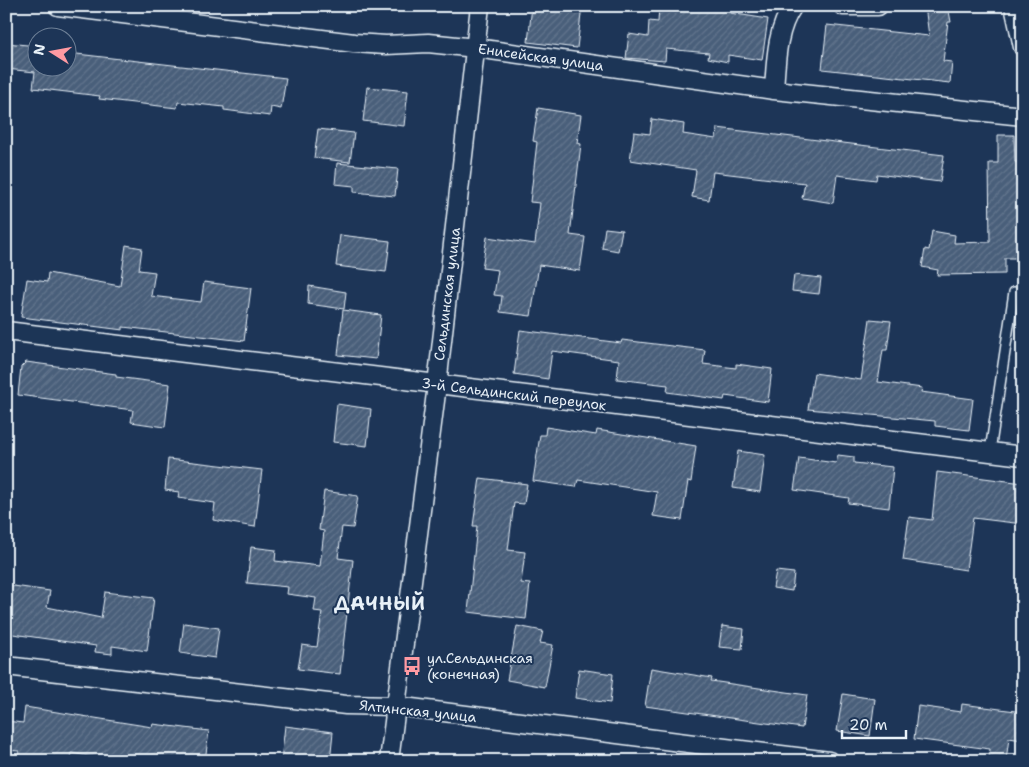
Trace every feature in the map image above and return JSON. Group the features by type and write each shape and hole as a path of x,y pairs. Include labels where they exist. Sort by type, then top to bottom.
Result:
{"street":[{"name":"Енисейская улица","path":"58,6 354,43 386,45 428,43 476,48 774,90 1023,116"},
{"name":"Сельдинская улица","path":"389,761 437,385 480,6"},
{"path":"774,90 776,53 782,32 793,6"},
{"path":"843,6 878,6"},
{"path":"1014,6 1023,47"},
{"name":"3-й Сельдинский переулок","path":"6,331 1023,456"},
{"name":"Ялтинская улица","path":"6,666 346,705 396,706 829,761"}],"lane":[{"path":"990,452 1014,292"}],"building":[{"path":"532,6 582,6 577,48 528,42"},
{"path":"659,6 730,6 730,13 768,19 762,60 728,55 728,62 708,58 709,53 666,49 665,61 626,58 629,34 648,37 649,21 658,22"},
{"path":"925,6 948,6 951,22 948,22 943,61 952,62 950,83 822,69 827,25 929,36"},
{"path":"6,43 28,45 28,71 6,69"},
{"path":"78,54 286,78 281,109 271,107 270,116 224,110 224,107 178,102 177,108 99,99 100,96 33,88 34,78 78,78"},
{"path":"367,87 408,91 404,126 363,121"},
{"path":"538,108 581,115 577,143 581,144 570,235 585,237 580,271 539,265 531,316 500,312 502,296 494,295 498,270 482,268 487,237 535,244 540,203 530,202 537,142 533,141"},
{"path":"652,119 684,124 683,134 716,139 717,128 944,155 940,182 877,174 876,180 837,175 833,203 802,198 805,183 713,172 709,200 692,197 696,170 630,160 634,132 650,134"},
{"path":"318,129 354,133 350,162 314,158"},
{"path":"998,135 1014,135 1015,162 1023,162 1023,258 1005,258 1005,274 937,275 938,270 922,267 925,249 929,250 932,231 955,235 954,243 990,242 989,163 998,163"},
{"path":"337,163 398,169 395,196 354,192 354,186 335,184"},
{"path":"605,228 622,230 618,251 602,248"},
{"path":"340,235 390,241 386,272 336,266"},
{"path":"126,245 142,248 139,270 155,272 151,296 201,302 204,282 251,288 244,341 123,327 123,330 21,317 27,279 47,282 48,273 120,286"},
{"path":"794,275 821,278 819,294 792,291"},
{"path":"309,286 346,292 344,309 308,304"},
{"path":"343,310 381,315 376,359 338,355"},
{"path":"870,319 891,321 887,350 883,350 878,382 922,388 921,392 973,399 969,430 935,426 935,421 808,409 814,373 861,380"},
{"path":"520,330 621,343 622,340 705,350 703,364 736,368 736,364 772,369 768,402 725,396 724,400 667,392 668,385 617,379 619,360 552,351 548,379 514,374"},
{"path":"26,362 116,374 116,377 170,384 165,427 131,422 133,410 18,395 21,367"},
{"path":"337,404 371,409 367,446 333,442"},
{"path":"546,427 596,435 597,430 696,446 691,482 688,481 682,520 653,516 657,492 578,480 576,487 533,481 540,435 545,435"},
{"path":"738,451 765,455 760,492 733,488"},
{"path":"838,455 854,457 854,463 893,467 889,508 848,503 849,498 794,490 799,458 836,463"},
{"path":"168,459 262,470 255,527 213,520 215,503 178,498 179,492 165,490"},
{"path":"937,472 1023,483 1023,524 973,518 966,570 903,560 909,517 932,520"},
{"path":"480,478 527,484 524,504 514,503 508,550 525,552 521,583 530,584 526,619 468,612 477,526 473,526"},
{"path":"324,491 358,496 353,528 342,527 338,558 353,560 340,674 298,669 302,645 317,647 322,612 314,611 316,598 287,594 288,587 247,583 251,547 276,550 275,561 320,566 324,531 319,530"},
{"path":"776,571 794,573 792,591 773,588"},
{"path":"6,585 50,591 47,607 101,618 105,592 154,598 147,651 112,646 112,654 95,652 96,646 6,633"},
{"path":"184,623 219,628 215,658 180,653"},
{"path":"517,626 543,631 540,643 553,645 545,687 507,680"},
{"path":"722,626 744,629 742,649 719,647"},
{"path":"651,668 712,678 711,681 807,695 802,728 645,706"},
{"path":"579,669 613,674 610,703 575,698"},
{"path":"843,694 875,699 870,736 837,731"},
{"path":"962,704 1023,712 1022,740 1009,738 1006,760 989,758 990,749 914,739 918,706 961,712"},
{"path":"25,707 152,727 153,724 209,731 205,761 118,761 71,753 70,761 18,759 19,751 6,750 6,721 23,723"},
{"path":"285,726 333,732 330,761 281,761"}],"place":[{"name":"ул.Сельдинская (конечная)","path":"412,666"}],"district":[{"name":"ДАЧНЫЙ","path":"380,603"}]}
